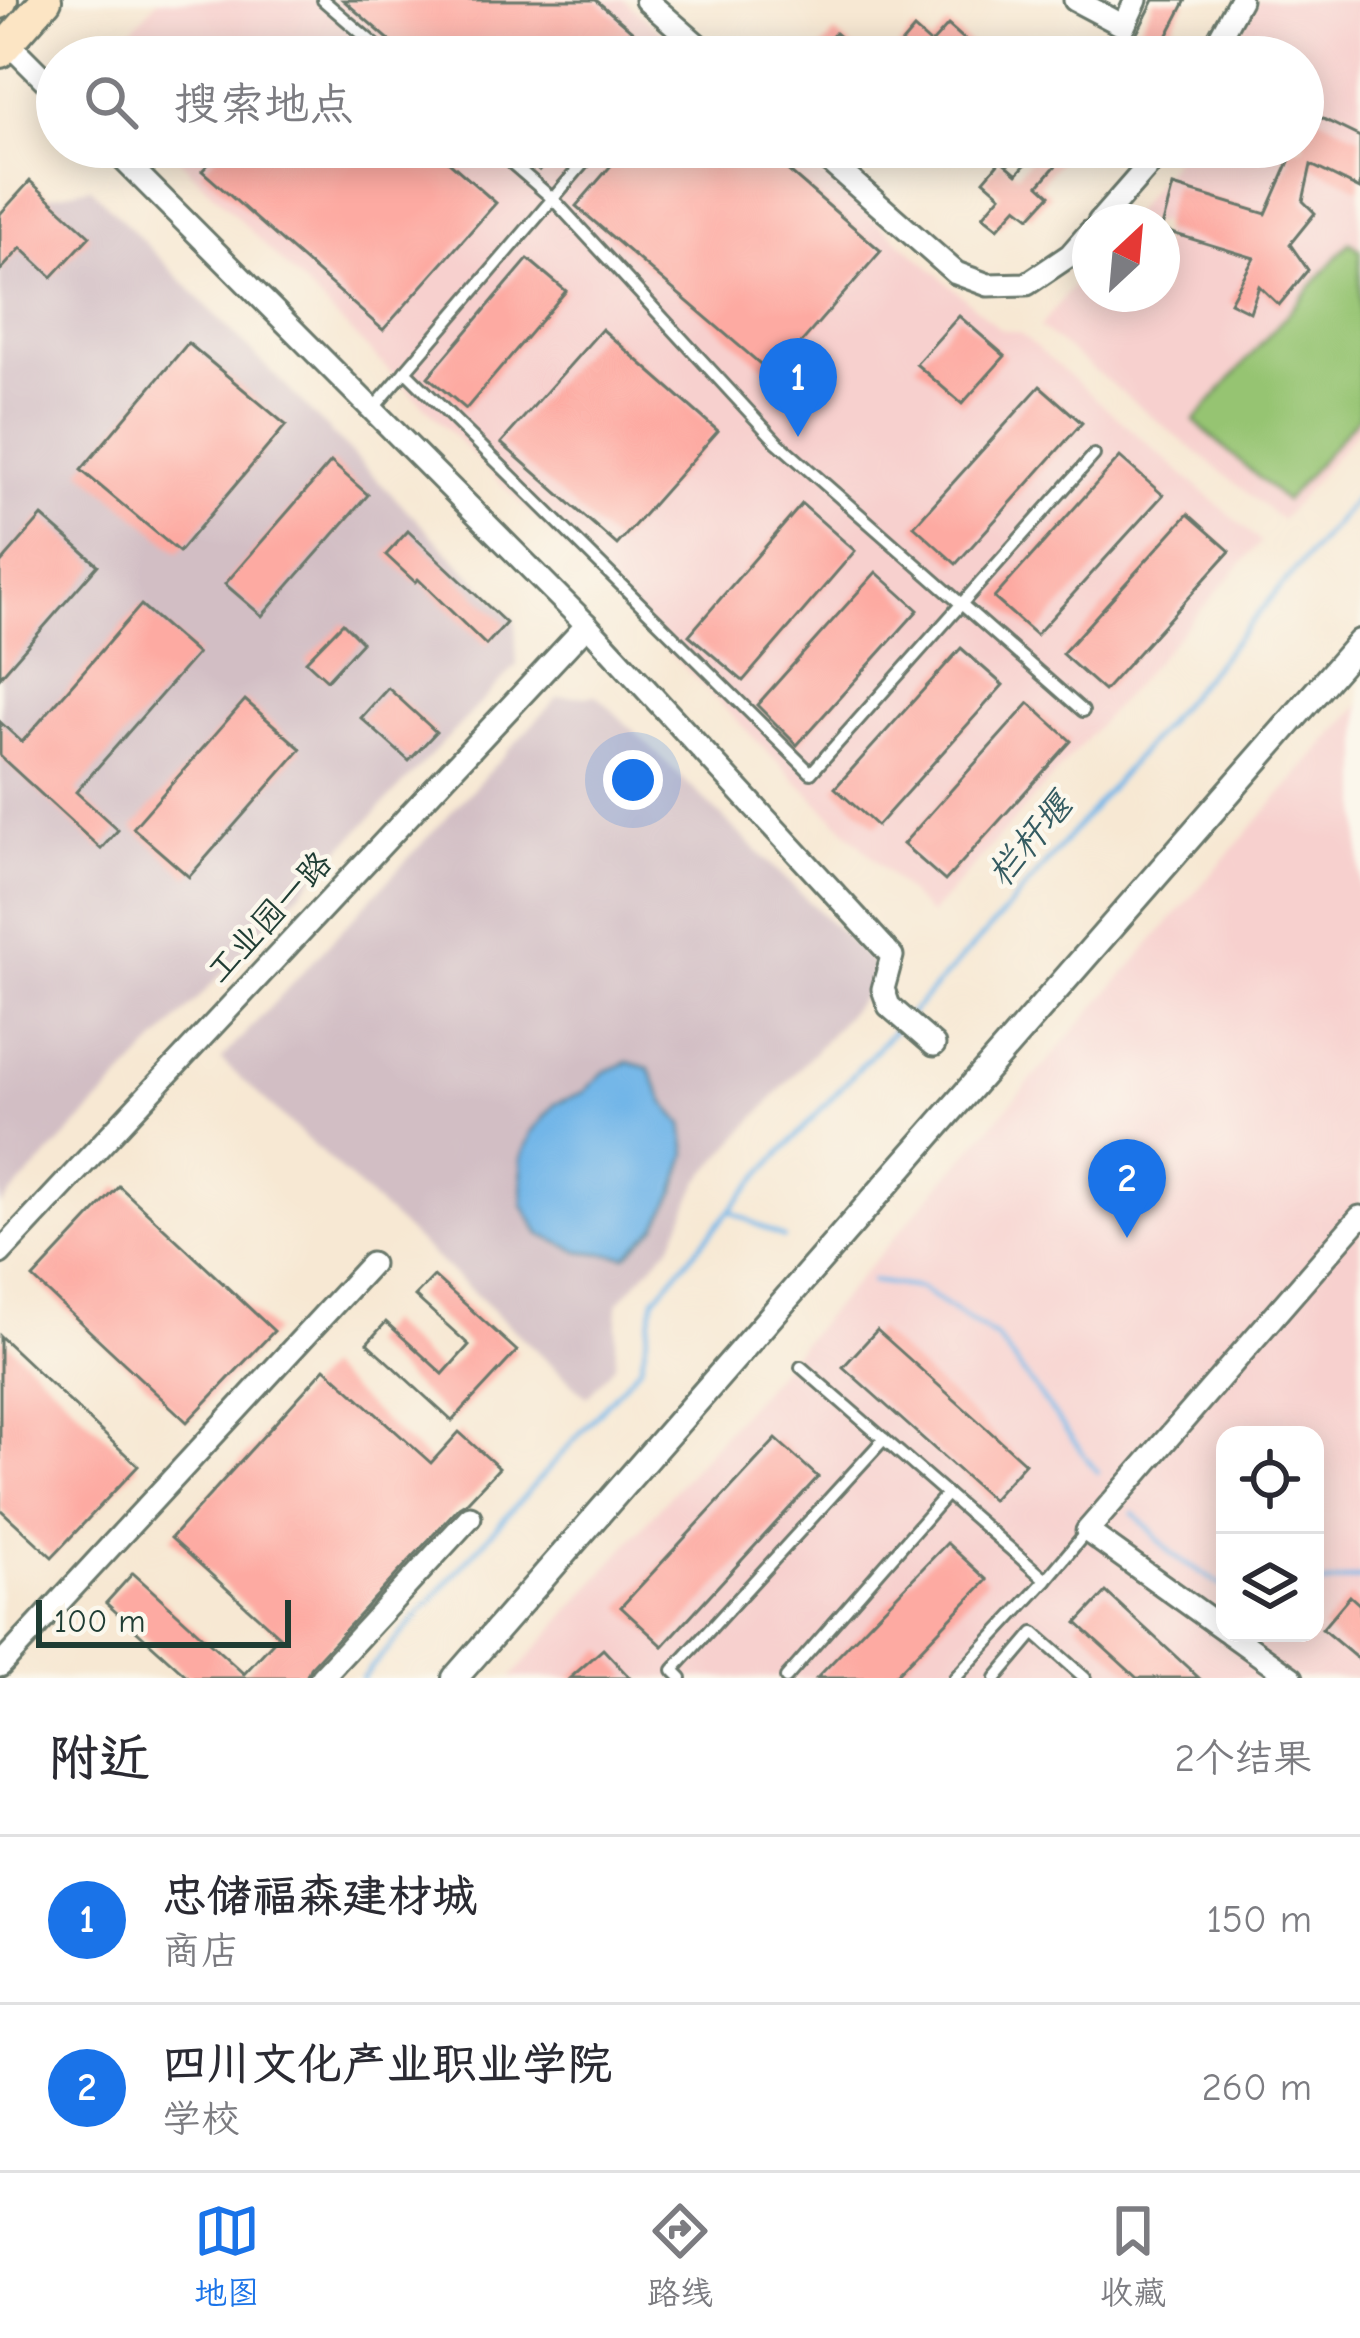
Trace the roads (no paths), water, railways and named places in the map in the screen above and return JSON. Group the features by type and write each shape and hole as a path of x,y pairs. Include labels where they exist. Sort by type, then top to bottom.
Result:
{"main road":[{"path":"4,48 46,0"}],"street":[{"path":"646,0 687,36"},
{"path":"1076,0 1124,26 1136,0"},
{"path":"1221,36 1240,0"},
{"path":"4,48 36,75"},
{"path":"132,168 586,625 892,956 883,989 889,1006 926,1038"},
{"path":"837,168 956,273 988,284 1027,284 1072,253"},
{"path":"1115,204 1147,168"},
{"name":"工业园一路","path":"0,1253 586,625"},
{"path":"466,1674 1360,642"},
{"path":"1216,1623 1088,1531 1360,1216"},
{"path":"0,1666 371,1264"},
{"path":"321,1678 470,1517"},
{"path":"1242,1642 1292,1678"}],"lane":[{"path":"323,0 365,36"},
{"path":"517,168 553,199 777,442 1083,711"},
{"path":"372,410 579,168"},
{"path":"405,371 811,773 1094,455"},
{"path":"801,1366 1046,1580"},
{"path":"681,1678 673,1670 884,1438"},
{"path":"786,1678 947,1494"},
{"path":"955,1678 1088,1531"},
{"path":"996,1678 1034,1633 1084,1678"}],"water":[{"path":"628,1062 649,1068 665,1103 683,1124 687,1154 657,1226 626,1256 578,1251 540,1234 523,1205 521,1159 531,1133 555,1104 584,1092 604,1072"}],"waterway":[{"name":"栏杆堰","path":"908,1016 1004,913 1360,494"},
{"name":"栏杆堰","path":"362,1678 641,1365 655,1298 900,1024"},
{"name":"栏杆堰","path":"730,1211 784,1238"},
{"name":"栏杆堰","path":"872,1281 919,1288 997,1338 1097,1472"},
{"name":"栏杆堰","path":"1134,1513 1172,1554 1216,1582"},
{"name":"栏杆堰","path":"1324,1584 1360,1578"}],"place":[{"name":"忠储福森建材城","path":"798,437"},
{"name":"四川文化产业职业学院","path":"1127,1238"}]}
